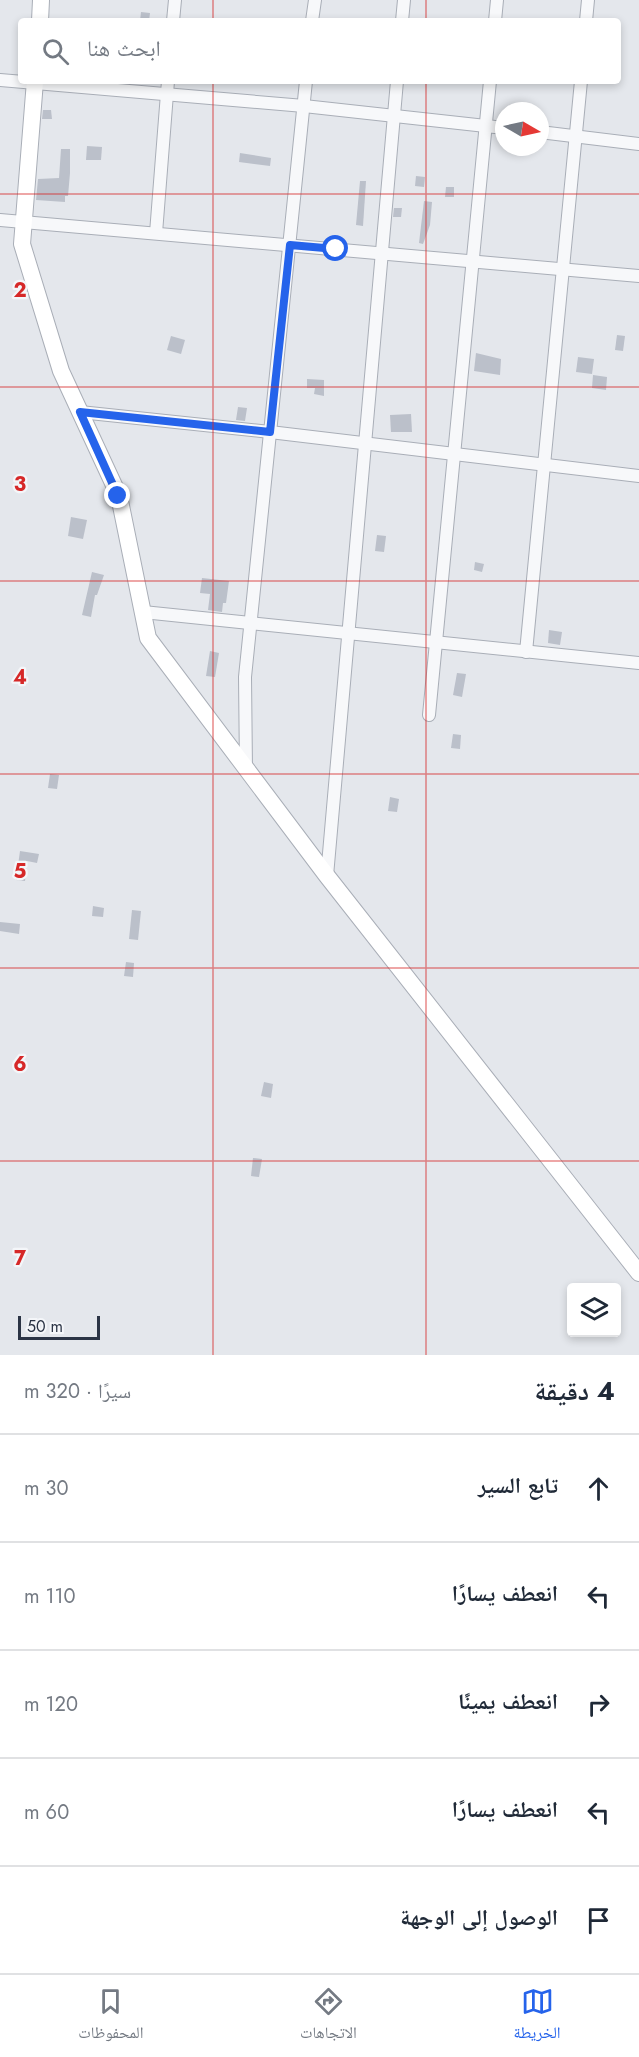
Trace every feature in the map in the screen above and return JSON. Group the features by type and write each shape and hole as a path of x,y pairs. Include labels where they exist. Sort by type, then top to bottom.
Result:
{"street":[{"path":"40,18 41,0"},
{"path":"173,18 175,0"},
{"path":"312,18 315,0"},
{"path":"402,18 404,0"},
{"path":"495,18 497,0"},
{"path":"586,18 588,0"},
{"path":"0,80 18,81"},
{"path":"35,84 22,244 61,371 118,496 148,638 327,876 639,1273"},
{"path":"57,84 304,106 495,127"},
{"path":"156,233 168,84"},
{"path":"246,769 245,677 306,84"},
{"path":"327,876 397,84"},
{"path":"429,715 490,84"},
{"path":"526,652 581,84"},
{"path":"549,133 639,144"},
{"path":"0,220 639,276"},
{"path":"80,412 454,453 639,476"},
{"path":"143,612 639,663"}],"building":[{"path":"141,12 150,13 149,18 140,18"},
{"path":"43,110 51,110 52,119 42,119"},
{"path":"87,146 102,147 101,160 86,160"},
{"path":"61,149 70,149 68,196 65,196 65,202 36,200 38,179 59,178"},
{"path":"240,153 271,158 270,166 239,162"},
{"path":"416,176 425,177 424,187 415,186"},
{"path":"360,181 366,181 363,226 356,225"},
{"path":"446,187 454,187 454,197 445,197"},
{"path":"424,201 432,202 430,225 423,244 419,243"},
{"path":"394,208 402,208 401,217 393,217"},
{"path":"617,335 625,336 623,351 615,350"},
{"path":"171,336 185,340 181,354 167,350"},
{"path":"476,353 501,359 500,375 474,371"},
{"path":"578,357 594,359 592,374 576,372"},
{"path":"593,375 607,377 606,390 592,388"},
{"path":"307,379 324,380 324,396 314,394 315,388 307,388"},
{"path":"238,407 247,408 245,421 236,420"},
{"path":"411,414 412,432 391,432 390,415"},
{"path":"71,517 87,520 83,539 68,536"},
{"path":"377,535 386,536 384,552 375,551"},
{"path":"475,562 484,564 482,572 474,570"},
{"path":"92,572 104,575 97,595 95,595 91,617 82,615"},
{"path":"202,578 229,581 226,603 223,603 222,612 208,610 210,594 200,593"},
{"path":"549,630 562,632 560,645 548,643"},
{"path":"210,651 219,653 215,677 206,676"},
{"path":"457,673 466,674 462,697 453,695"},
{"path":"453,734 461,735 460,749 451,748"},
{"path":"50,774 59,775 57,789 48,788"},
{"path":"390,797 399,799 397,812 388,811"},
{"path":"20,851 39,854 37,863 27,861 25,881 16,880"},
{"path":"93,906 104,908 103,917 92,916"},
{"path":"132,910 141,911 138,940 129,939"},
{"path":"0,922 20,924 19,934 0,931"},
{"path":"126,962 134,963 133,977 124,976"},
{"path":"264,1082 273,1084 271,1098 261,1096"},
{"path":"253,1158 262,1159 259,1177 251,1176"}],"route":[{"path":"118,496 80,412 270,432 290,245 336,249"}]}
